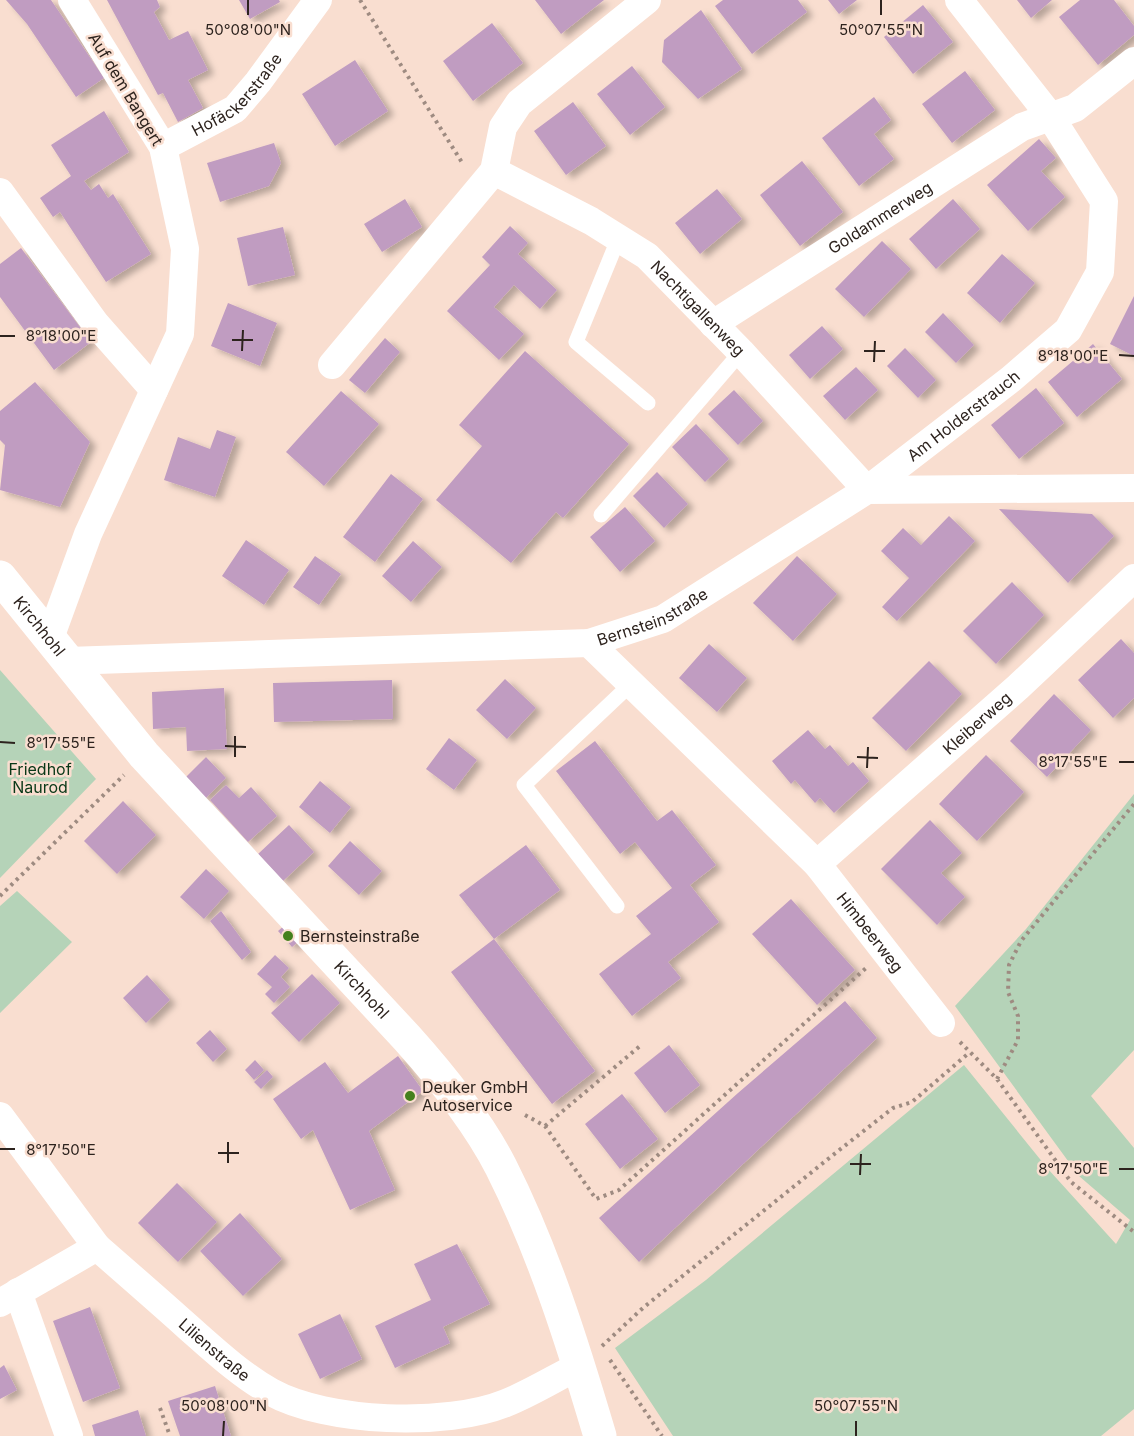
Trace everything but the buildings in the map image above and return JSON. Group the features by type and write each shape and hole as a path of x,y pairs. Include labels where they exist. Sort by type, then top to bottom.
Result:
{"street":[{"name":"Auf dem Bangert","path":"59,649 88,534 180,334 185,249 163,147 72,0"},
{"name":"Hofäckerstraße","path":"163,147 235,109 258,82 318,0"},
{"path":"332,365 494,171 503,127 519,103 647,0"},
{"name":"Am Holderstrauch","path":"867,490 1011,379 1068,330 1100,272 1104,201 1050,116 960,0"},
{"path":"1050,116 1075,108 1134,61"},
{"name":"Goldammerweg","path":"713,324 1022,128 1050,116"},
{"name":"Nachtigallenweg","path":"494,171 619,237 647,256 741,352 867,490"},
{"path":"0,192 95,323 154,390"},
{"path":"867,490 1134,488"},
{"name":"Bernsteinstraße","path":"59,649 589,643 663,619 867,490"},
{"name":"Kirchhohl","path":"0,577 144,755 408,1038 470,1115 501,1166 541,1260 579,1366 600,1436"},
{"name":"Kleiberweg","path":"817,864 1018,687 1134,578"},
{"name":"Himbeerweg","path":"589,643 817,864 942,1023"},
{"name":"Lilienstraße","path":"0,1116 97,1247 236,1369 272,1392 304,1408 376,1426 471,1412 505,1404 579,1366"},
{"path":"69,1436 9,1297 97,1247"}],"lane":[{"path":"619,237 576,342 648,403"},
{"path":"601,515 741,352"},
{"path":"617,906 524,785 631,684"}],"path":[{"path":"360,0 450,145"},
{"path":"0,896 144,755"},
{"path":"998,1079 1018,1040 1018,1016 1008,992 1010,965 1021,941 1134,804"},
{"path":"525,1116 545,1126 596,1199 619,1190 884,951"},
{"path":"942,1023 998,1079 1071,1182 1134,1233"},
{"path":"545,1126 640,1046"},
{"path":"662,1436 600,1347 644,1307 841,1149 893,1108 912,1102 970,1052"},
{"path":"160,1408 170,1436"}],"green space":[{"name":"Friedhof Naurod","path":"0,670 96,779 0,878"},
{"path":"1134,794 1134,1050 1091,1096 1134,1148 1134,1409 1101,1436 673,1436 615,1348 706,1280 964,1065 1048,1169 1116,1244 1130,1220 1079,1176 955,1006 1026,929"},
{"path":"17,891 72,942 0,1013 0,906"}],"place":[{"name":"Bernsteinstraße","path":"288,936"},
{"name":"Deuker GmbH Autoservice","path":"410,1096"}]}
